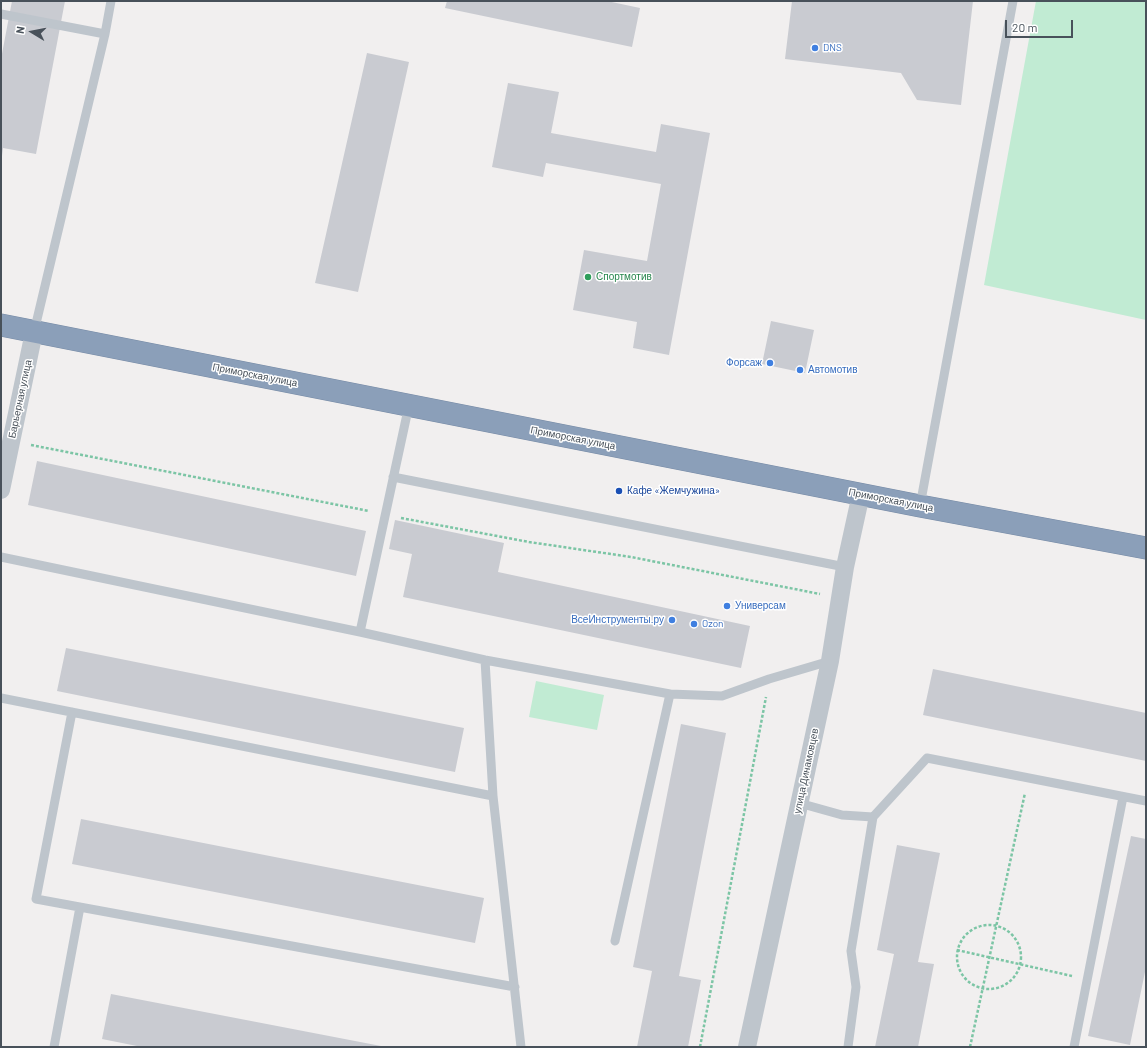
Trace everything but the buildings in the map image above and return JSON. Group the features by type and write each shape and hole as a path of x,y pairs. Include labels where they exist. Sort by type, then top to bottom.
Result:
{"highway":[{"name":"Приморская улица","path":"1,326 920,506 1146,548"}],"street":[{"name":"Барьерная улица","path":"1,490 34,332"},
{"name":"улица Динамовцев","path":"747,1047 830,661 840,598 861,494"}],"lane":[{"path":"34,332 105,34 111,1"},
{"path":"920,506 1013,1"},
{"path":"1,14 105,34"},
{"path":"360,632 384,514 409,405"},
{"path":"393,477 846,567"},
{"path":"1,557 360,632 485,660 670,694 722,696 769,679 830,661"},
{"path":"485,660 494,796 521,1047"},
{"path":"615,941 670,694"},
{"path":"1,698 494,796"},
{"path":"72,712 36,899 514,987"},
{"path":"848,1047 856,987 851,952 873,817 927,758 1146,801"},
{"path":"1074,1047 1123,797"},
{"path":"799,803 842,815 873,817"},
{"path":"54,1047 80,907"}],"path":[{"path":"11,441 529,542 631,557 840,598"},
{"path":"700,1047 769,679"},
{"path":"970,1047 1028,778"},
{"path":"988,925 996,926 1011,933 1016,940 1021,956 1018,972 1007,984 991,990 974,987 962,975 958,967 957,950 965,935 972,930 988,925"},
{"path":"957,950 1087,980"}],"green space":[{"path":"1036,1 1146,1 1146,320 984,285"},
{"path":"536,681 604,695 597,730 529,717"}],"place":[{"name":"DNS","path":"815,48"},
{"name":"Спортмотив","path":"588,277"},
{"name":"Форсаж","path":"770,363"},
{"name":"Автомотив","path":"800,370"},
{"name":"Кафе «Жемчужина»","path":"619,491"},
{"name":"Универсам","path":"727,606"},
{"name":"ВсеИнструменты.ру","path":"672,620"},
{"name":"Ozon","path":"694,624"}]}
